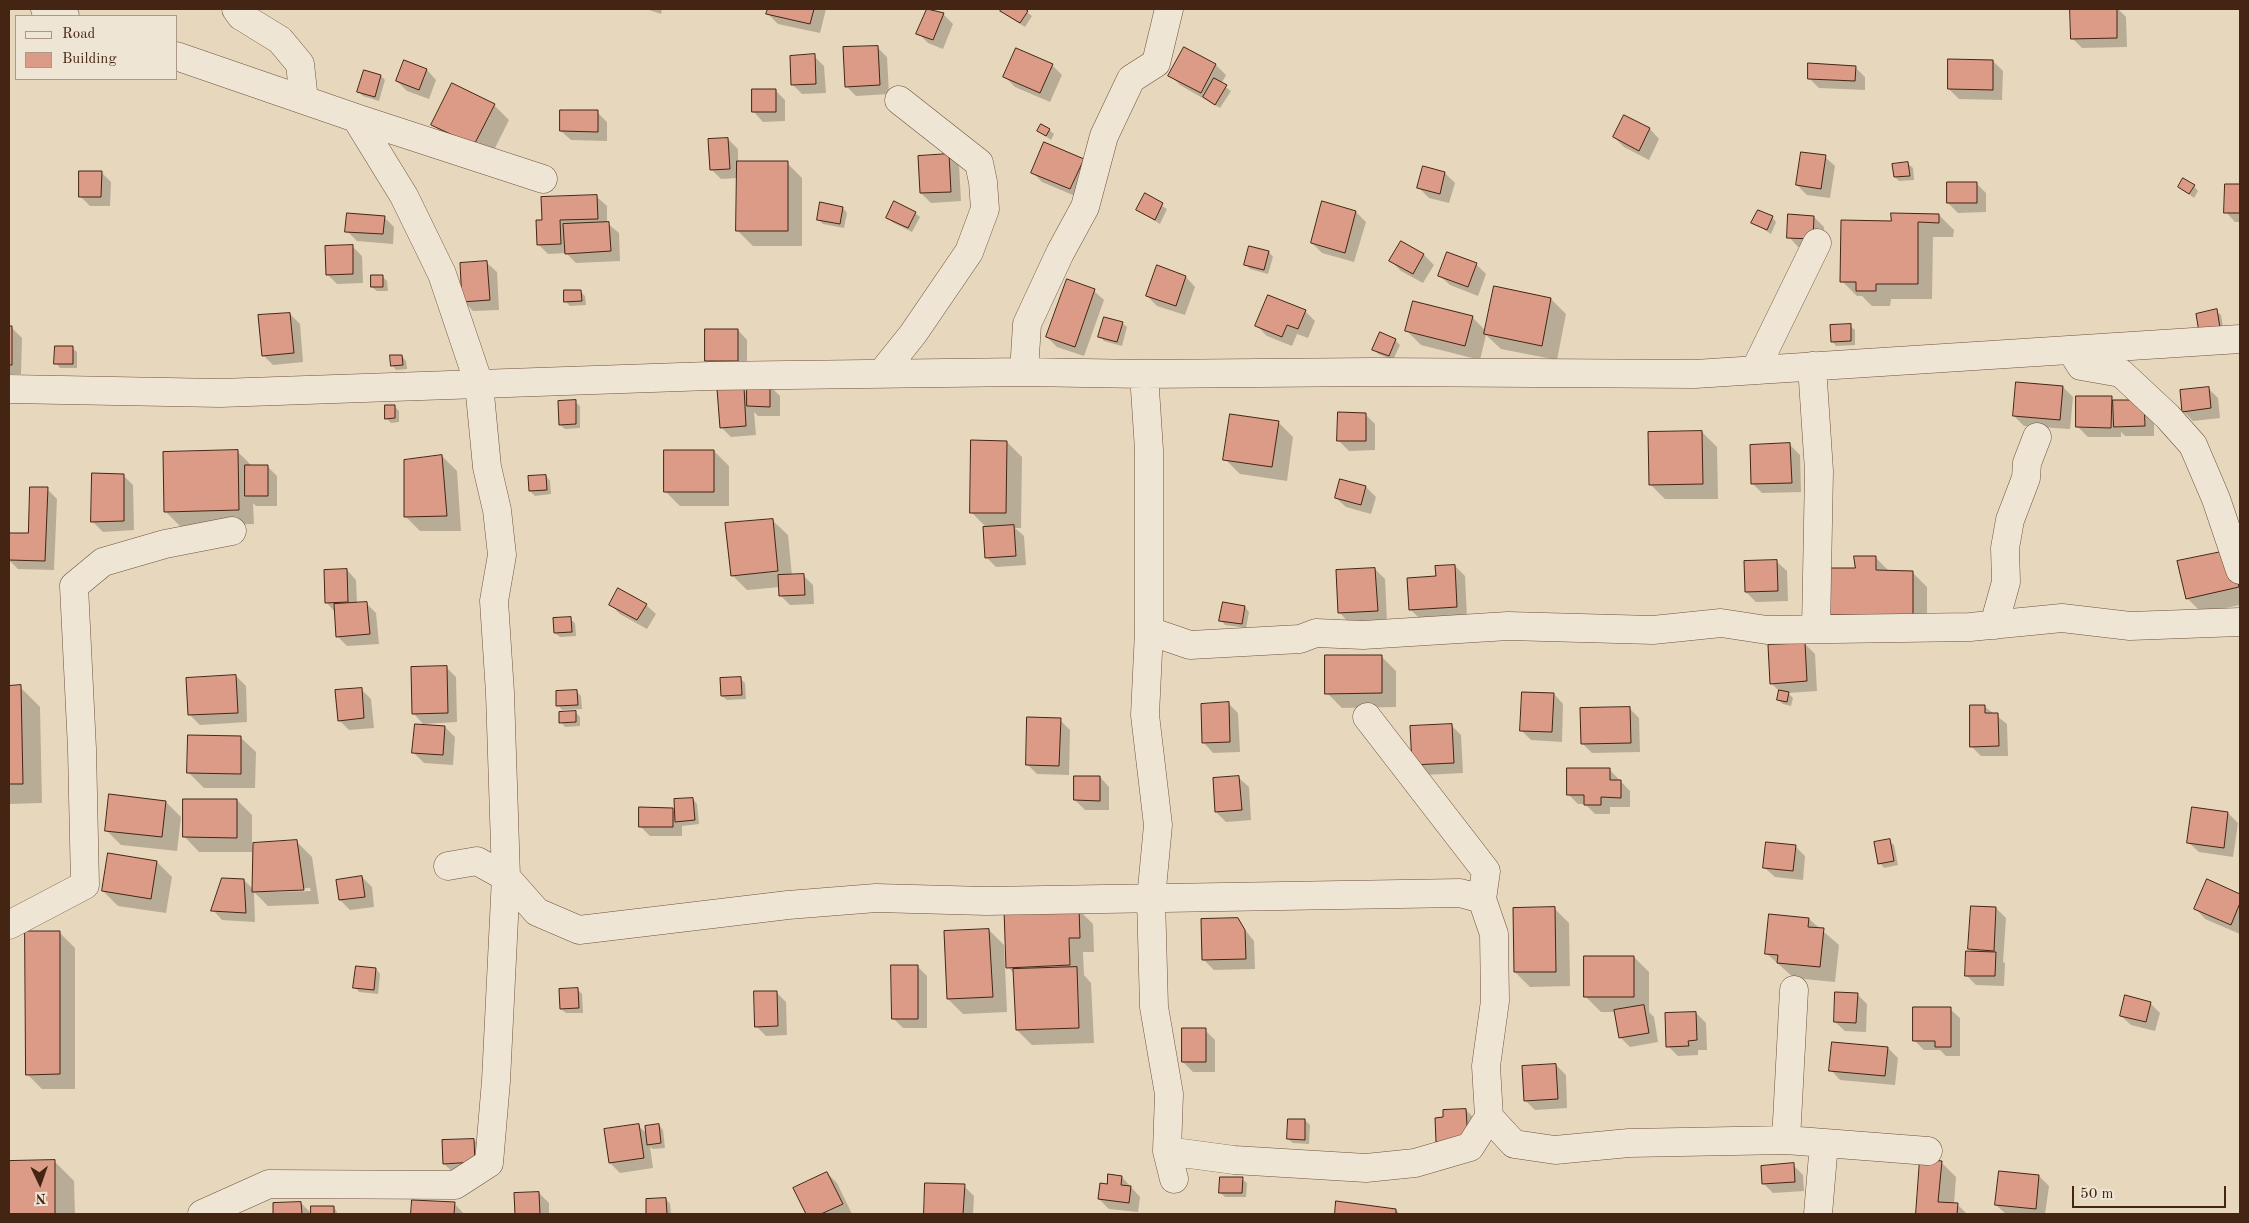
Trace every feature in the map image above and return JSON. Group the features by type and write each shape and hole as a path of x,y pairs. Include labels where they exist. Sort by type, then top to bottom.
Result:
{"street":[{"path":"45,9 62,15"},
{"path":"236,9 241,16 280,40 300,64 304,100"},
{"path":"1024,372 1027,324 1060,253 1085,207 1104,136 1131,79 1156,63 1169,9"},
{"path":"178,57 356,118 543,179"},
{"path":"881,374 913,334 969,252 986,209 979,163 899,100"},
{"path":"202,1214 269,1184 455,1185 489,1163 496,1081 506,877 500,693 494,601 502,554 497,510 487,467 479,384 442,274 404,196 356,118"},
{"path":"1755,370 1816,243"},
{"path":"9,389 220,393 710,376 1024,372 1144,374 1373,372 1694,374 2240,339"},
{"path":"2071,350 2081,366 2121,373 2168,417 2192,445 2216,499 2240,570"},
{"path":"1812,366 1819,471 1816,628"},
{"path":"1144,374 1149,450 1149,631 1144,715 1158,825 1152,899 1154,1006 1169,1094 1167,1151 1174,1179"},
{"path":"1994,625 2006,582 2005,548 2010,520 2026,478 2027,463 2037,437"},
{"path":"9,925 84,886 82,749 74,586 103,562 165,544 232,531"},
{"path":"1149,631 1190,644 1300,639 1316,633 1363,635 1508,626 1653,630 1721,623 1767,630 1994,625 2062,618 2130,626 2240,618"},
{"path":"1167,1151 1234,1160 1366,1168 1415,1162 1470,1147 1489,1117 1486,1066 1495,1001 1494,934 1482,899 1486,871 1366,717"},
{"path":"448,866 477,861 506,877 537,912 579,930 876,898 986,900 1152,899 1460,893 1482,899"},
{"path":"1786,1140 1794,990"},
{"path":"1489,1117 1514,1144 1555,1150 1628,1143 1786,1140 1928,1151"},
{"path":"1818,1214 1824,1143"}],"building":[{"path":"768,9 814,9 810,24 766,14"},
{"path":"927,9 944,13 933,40 916,34"},
{"path":"1002,9 1025,9 1028,11 1020,23 1000,11"},
{"path":"2070,9 2117,9 2117,38 2071,39"},
{"path":"878,46 880,85 845,87 843,47"},
{"path":"1184,47 1216,64 1201,93 1168,76"},
{"path":"1016,48 1053,64 1040,93 1003,77"},
{"path":"815,54 816,84 791,85 790,56"},
{"path":"1948,59 1993,60 1993,90 1948,89"},
{"path":"404,60 427,69 419,90 396,81"},
{"path":"1808,63 1856,66 1855,81 1808,79"},
{"path":"364,70 381,75 375,97 357,92"},
{"path":"1214,78 1227,85 1215,105 1203,97"},
{"path":"452,83 495,104 474,145 431,125"},
{"path":"752,89 776,89 776,112 752,112"},
{"path":"560,110 598,110 598,132 560,131"},
{"path":"1624,115 1650,128 1639,151 1613,137"},
{"path":"1041,124 1050,129 1046,136 1037,131"},
{"path":"728,138 730,169 710,170 708,139"},
{"path":"1044,142 1084,159 1070,189 1031,173"},
{"path":"1801,152 1826,155 1821,189 1796,185"},
{"path":"949,154 951,192 920,193 918,156"},
{"path":"737,161 788,161 788,231 736,231"},
{"path":"1908,162 1910,176 1894,177 1892,164"},
{"path":"1423,166 1445,172 1440,194 1417,188"},
{"path":"79,171 102,171 101,197 79,197"},
{"path":"2183,178 2195,185 2189,194 2178,187"},
{"path":"1947,182 1977,182 1977,203 1947,203"},
{"path":"2225,184 2240,184 2240,213 2224,213"},
{"path":"1145,193 1163,203 1155,220 1136,210"},
{"path":"597,195 598,219 560,220 561,244 537,245 536,220 542,220 541,197"},
{"path":"894,201 916,212 908,228 886,218"},
{"path":"1322,201 1356,211 1345,253 1311,243"},
{"path":"820,202 843,207 840,224 817,220"},
{"path":"1758,210 1773,216 1767,230 1751,223"},
{"path":"347,213 385,216 383,234 345,232"},
{"path":"1891,213 1939,214 1939,223 1918,222 1918,284 1876,284 1876,291 1856,291 1856,282 1840,282 1841,220 1891,221"},
{"path":"1788,214 1814,216 1813,239 1787,238"},
{"path":"609,222 611,251 565,254 563,224"},
{"path":"1401,241 1424,254 1413,274 1389,261"},
{"path":"353,245 353,274 326,275 325,246"},
{"path":"1249,246 1269,251 1264,270 1244,265"},
{"path":"1447,252 1477,263 1468,287 1438,276"},
{"path":"487,261 490,300 462,302 460,263"},
{"path":"1157,265 1186,276 1176,306 1146,296"},
{"path":"371,275 383,275 383,287 371,287"},
{"path":"1067,279 1095,289 1075,347 1046,337"},
{"path":"1494,286 1551,298 1542,346 1484,334"},
{"path":"564,290 581,290 582,301 564,302"},
{"path":"1268,295 1306,310 1298,329 1287,325 1282,337 1255,326"},
{"path":"1413,301 1473,316 1465,346 1405,331"},
{"path":"2217,309 2220,328 2199,332 2196,314"},
{"path":"290,313 294,353 262,356 258,315"},
{"path":"1104,317 1123,322 1117,342 1098,337"},
{"path":"1851,324 1851,341 1831,342 1830,325"},
{"path":"9,326 12,326 12,365 9,365"},
{"path":"705,329 738,329 738,361 705,361"},
{"path":"1380,332 1396,339 1389,356 1372,350"},
{"path":"55,346 73,346 73,364 54,364"},
{"path":"390,355 402,355 403,365 391,366"},
{"path":"2016,382 2063,386 2060,420 2013,416"},
{"path":"747,385 770,385 770,407 747,406"},
{"path":"744,387 746,426 720,428 717,389"},
{"path":"2209,387 2211,408 2182,412 2180,390"},
{"path":"2076,396 2112,396 2111,428 2076,427"},
{"path":"576,400 576,424 559,425 558,401"},
{"path":"2113,400 2144,400 2145,426 2114,427"},
{"path":"385,405 395,405 395,418 385,419"},
{"path":"1338,412 1366,413 1366,441 1337,441"},
{"path":"1230,414 1279,421 1272,467 1223,460"},
{"path":"1702,431 1703,484 1649,485 1648,432"},
{"path":"971,440 1007,441 1006,513 970,513"},
{"path":"1790,443 1792,483 1751,484 1750,445"},
{"path":"238,450 239,510 164,512 163,452"},
{"path":"664,450 714,450 714,492 664,492"},
{"path":"442,455 447,516 404,517 404,460"},
{"path":"245,465 268,465 268,496 245,496"},
{"path":"92,473 124,474 124,521 91,522"},
{"path":"546,475 547,490 529,491 528,476"},
{"path":"1340,479 1366,486 1361,505 1335,498"},
{"path":"30,487 48,487 45,561 9,560 9,533 28,533"},
{"path":"773,519 778,571 731,576 725,523"},
{"path":"1014,525 1016,556 985,558 983,527"},
{"path":"2231,550 2239,587 2186,599 2177,561"},
{"path":"1854,556 1876,556 1876,570 1913,571 1913,615 1825,615 1825,568 1855,568"},
{"path":"1777,560 1778,591 1745,592 1744,561"},
{"path":"1455,565 1457,607 1409,610 1407,578 1436,576 1435,566"},
{"path":"1375,568 1378,611 1338,613 1336,570"},
{"path":"347,569 348,602 325,603 324,570"},
{"path":"804,574 805,595 779,596 778,575"},
{"path":"618,588 647,604 637,620 609,605"},
{"path":"367,602 370,634 336,637 334,604"},
{"path":"1223,602 1245,606 1242,624 1219,621"},
{"path":"571,617 572,632 554,633 553,618"},
{"path":"1805,643 1807,681 1770,684 1768,645"},
{"path":"1325,655 1382,655 1382,693 1325,694"},
{"path":"447,666 448,713 412,714 411,667"},
{"path":"236,675 238,713 188,715 186,678"},
{"path":"741,677 742,695 721,696 720,678"},
{"path":"21,685 23,784 9,784 9,686"},
{"path":"362,688 364,718 338,721 335,690"},
{"path":"577,690 578,705 556,706 556,691"},
{"path":"1779,690 1789,692 1787,702 1777,700"},
{"path":"1522,692 1554,693 1552,732 1520,731"},
{"path":"1229,702 1230,742 1202,743 1201,704"},
{"path":"1970,705 1985,705 1985,713 1998,713 1999,746 1970,747"},
{"path":"1630,707 1631,743 1581,744 1580,708"},
{"path":"576,711 576,722 559,723 559,712"},
{"path":"1027,717 1061,718 1059,766 1026,765"},
{"path":"415,724 445,726 443,755 412,753"},
{"path":"1452,724 1454,763 1412,765 1410,726"},
{"path":"188,735 241,736 241,774 187,773"},
{"path":"1567,768 1610,768 1610,780 1621,780 1621,798 1601,797 1601,805 1584,805 1584,795 1567,795"},
{"path":"1074,776 1100,776 1100,801 1074,800"},
{"path":"1239,776 1242,810 1215,812 1213,778"},
{"path":"109,794 166,801 162,837 105,831"},
{"path":"693,798 695,820 675,822 674,799"},
{"path":"183,799 237,799 237,838 183,837"},
{"path":"639,807 673,808 673,827 639,827"},
{"path":"2192,807 2228,812 2224,848 2187,843"},
{"path":"1890,839 1894,861 1878,864 1874,842"},
{"path":"297,840 304,890 252,892 253,843"},
{"path":"1766,842 1796,845 1793,871 1763,868"},
{"path":"108,853 157,861 151,899 102,891"},
{"path":"362,876 365,897 339,900 336,880"},
{"path":"222,878 244,879 246,913 211,911"},
{"path":"2207,879 2240,894 2240,903 2231,925 2194,909"},
{"path":"1971,906 1996,907 1994,951 1968,949"},
{"path":"1555,907 1556,972 1514,972 1513,908"},
{"path":"1079,908 1080,938 1069,938 1070,965 1006,968 1004,910"},
{"path":"1769,914 1809,918 1808,927 1824,928 1820,967 1777,963 1778,955 1765,954"},
{"path":"1238,918 1245,930 1246,959 1202,960 1201,919"},
{"path":"989,929 993,997 947,999 944,931"},
{"path":"25,931 60,931 60,1074 26,1075"},
{"path":"1966,951 1996,952 1995,976 1965,976"},
{"path":"1584,956 1634,956 1634,997 1584,997"},
{"path":"891,965 918,965 918,1019 892,1019"},
{"path":"356,966 376,968 374,990 353,988"},
{"path":"1077,967 1079,1028 1016,1030 1013,969"},
{"path":"578,988 579,1008 560,1009 559,989"},
{"path":"754,991 777,991 778,1026 755,1027"},
{"path":"1835,992 1858,993 1856,1023 1834,1022"},
{"path":"2125,995 2151,1002 2146,1022 2120,1016"},
{"path":"1644,1005 1649,1033 1619,1038 1614,1010"},
{"path":"1913,1007 1951,1007 1951,1047 1935,1047 1935,1041 1913,1041"},
{"path":"1696,1012 1697,1040 1688,1041 1689,1046 1666,1047 1665,1013"},
{"path":"1182,1028 1206,1028 1206,1062 1182,1062"},
{"path":"1832,1042 1888,1047 1885,1076 1829,1071"},
{"path":"1556,1064 1558,1099 1524,1101 1522,1066"},
{"path":"1466,1109 1468,1140 1436,1142 1435,1118 1443,1117 1443,1110"},
{"path":"1288,1119 1305,1119 1305,1140 1287,1139"},
{"path":"639,1124 644,1158 609,1163 604,1129"},
{"path":"659,1124 661,1143 647,1145 645,1126"},
{"path":"474,1139 475,1162 443,1164 442,1140"},
{"path":"1920,1159 1942,1161 1938,1202 1958,1203 1957,1214 1916,1214"},
{"path":"55,1160 55,1214 9,1214 9,1161"},
{"path":"1794,1163 1795,1182 1762,1184 1761,1166"},
{"path":"1999,1171 2039,1175 2036,1209 1995,1205"},
{"path":"827,1172 843,1204 821,1214 806,1214 793,1188"},
{"path":"1108,1174 1122,1176 1121,1185 1131,1186 1129,1203 1098,1199 1100,1183 1107,1184"},
{"path":"1220,1177 1243,1177 1242,1193 1219,1193"},
{"path":"925,1183 965,1184 963,1214 924,1214"},
{"path":"539,1192 540,1214 515,1214 514,1193"},
{"path":"666,1198 667,1214 646,1214 646,1199"},
{"path":"412,1200 455,1202 454,1214 411,1214"},
{"path":"1336,1201 1396,1209 1396,1214 1335,1214"},
{"path":"301,1202 302,1214 273,1214 273,1203"},
{"path":"311,1206 334,1206 334,1214 311,1214"}]}
